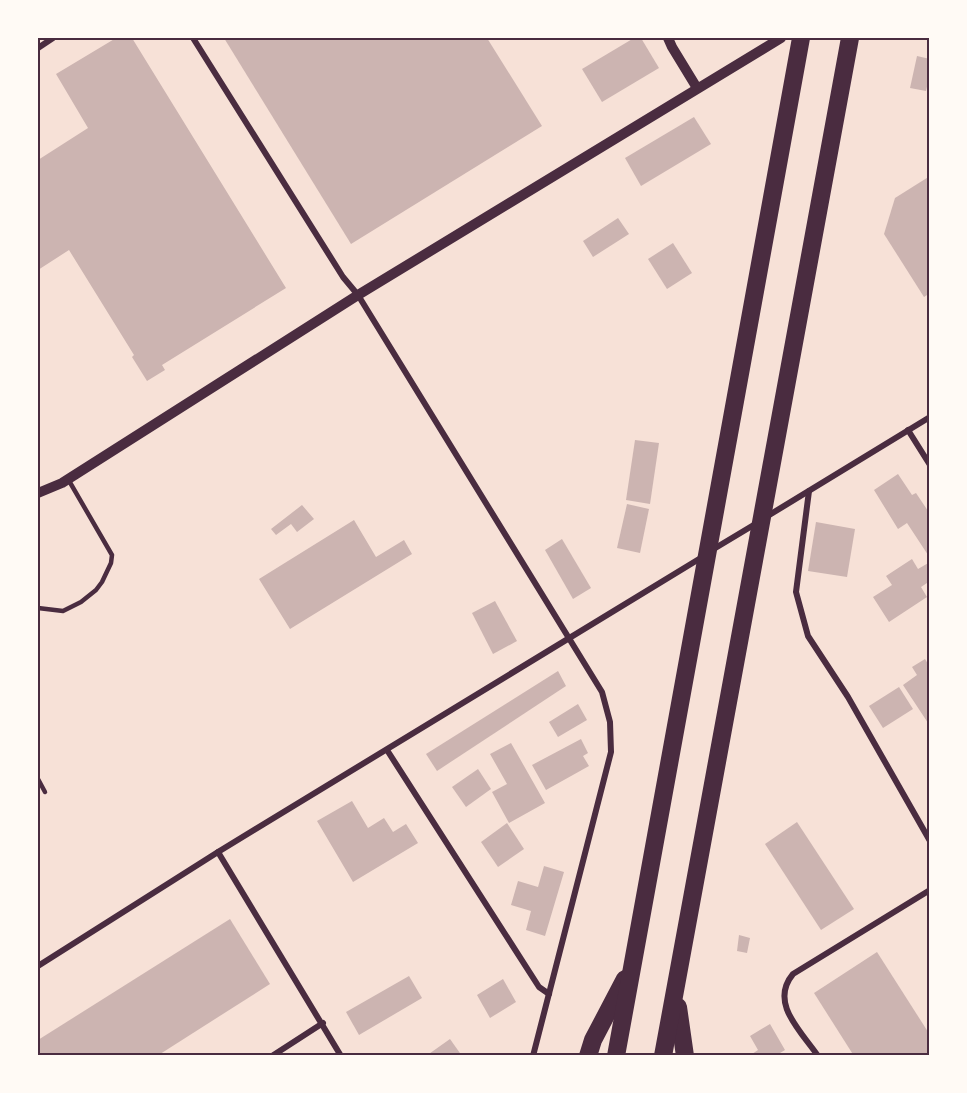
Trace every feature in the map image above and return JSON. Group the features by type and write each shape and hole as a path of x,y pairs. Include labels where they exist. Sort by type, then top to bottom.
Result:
{"highway":[{"path":"616,1056 801,38"},
{"path":"663,1056 850,38"},
{"path":"588,1056 593,1040 633,964"},
{"path":"675,992 685,1056"}],"street":[{"path":"38,48 53,38"},
{"path":"193,38 343,277 358,295 602,692 610,722 611,752 532,1056"},
{"path":"668,38 697,88"},
{"path":"38,493 68,479 358,295 781,38"},
{"path":"38,966 218,852 930,417"},
{"path":"908,430 930,465"},
{"path":"808,491 796,592 808,636 848,697 930,841"},
{"path":"387,750 537,984 549,994"},
{"path":"218,852 341,1056"},
{"path":"818,1056 783,1001 786,982 793,974 930,890"},
{"path":"272,1056 322,1023"}],"lane":[{"path":"38,608 63,611 96,590 107,572 112,555 68,479"},
{"path":"38,779 45,792"}],"building":[{"path":"116,38 132,38 286,288 162,365 165,370 147,381 132,357 134,355 69,250 38,270 38,160 88,128 56,74"},
{"path":"224,38 487,38 542,126 351,244"},
{"path":"634,38 641,38 659,68 602,102 582,69"},
{"path":"917,56 930,59 930,74 926,91 910,88"},
{"path":"694,117 711,144 641,186 625,158"},
{"path":"930,176 930,293 924,297 884,234 895,198"},
{"path":"618,218 629,234 593,257 583,241"},
{"path":"673,243 692,273 667,289 648,259"},
{"path":"635,440 659,443 650,504 626,500"},
{"path":"898,474 912,495 916,493 930,514 930,558 907,523 898,529 874,490"},
{"path":"627,504 649,509 640,553 617,548"},
{"path":"302,505 314,519 297,532 291,524 276,535 271,529"},
{"path":"354,520 376,557 404,540 412,554 290,629 259,579"},
{"path":"816,522 855,529 847,577 808,571"},
{"path":"562,539 591,588 573,599 545,550"},
{"path":"912,559 918,569 930,562 930,581 921,587 927,597 889,622 873,597 892,585 886,576"},
{"path":"495,601 517,641 493,654 472,613"},
{"path":"925,659 930,667 930,726 903,685 917,675 912,667"},
{"path":"558,671 566,686 437,771 426,754"},
{"path":"899,687 913,709 883,728 869,706"},
{"path":"578,704 587,720 558,737 549,722"},
{"path":"581,739 588,753 583,756 589,766 546,790 532,765"},
{"path":"511,743 545,803 509,823 492,792 507,784 490,754"},
{"path":"478,769 491,789 466,807 452,787"},
{"path":"352,801 368,828 384,818 393,832 406,824 418,843 353,882 317,821"},
{"path":"797,822 854,909 821,930 765,844"},
{"path":"507,823 524,849 498,867 481,842"},
{"path":"544,866 564,872 545,936 526,930 531,911 511,905 518,881 538,887"},
{"path":"230,919 270,984 157,1056 38,1056 38,1040"},
{"path":"739,935 750,938 747,953 737,951"},
{"path":"877,952 930,1035 930,1056 854,1056 814,993"},
{"path":"409,976 422,998 359,1035 346,1012"},
{"path":"503,979 516,1002 490,1018 477,995"},
{"path":"770,1024 785,1050 775,1056 753,1056 752,1054 758,1050 750,1036"},
{"path":"450,1039 462,1056 426,1056"}]}
